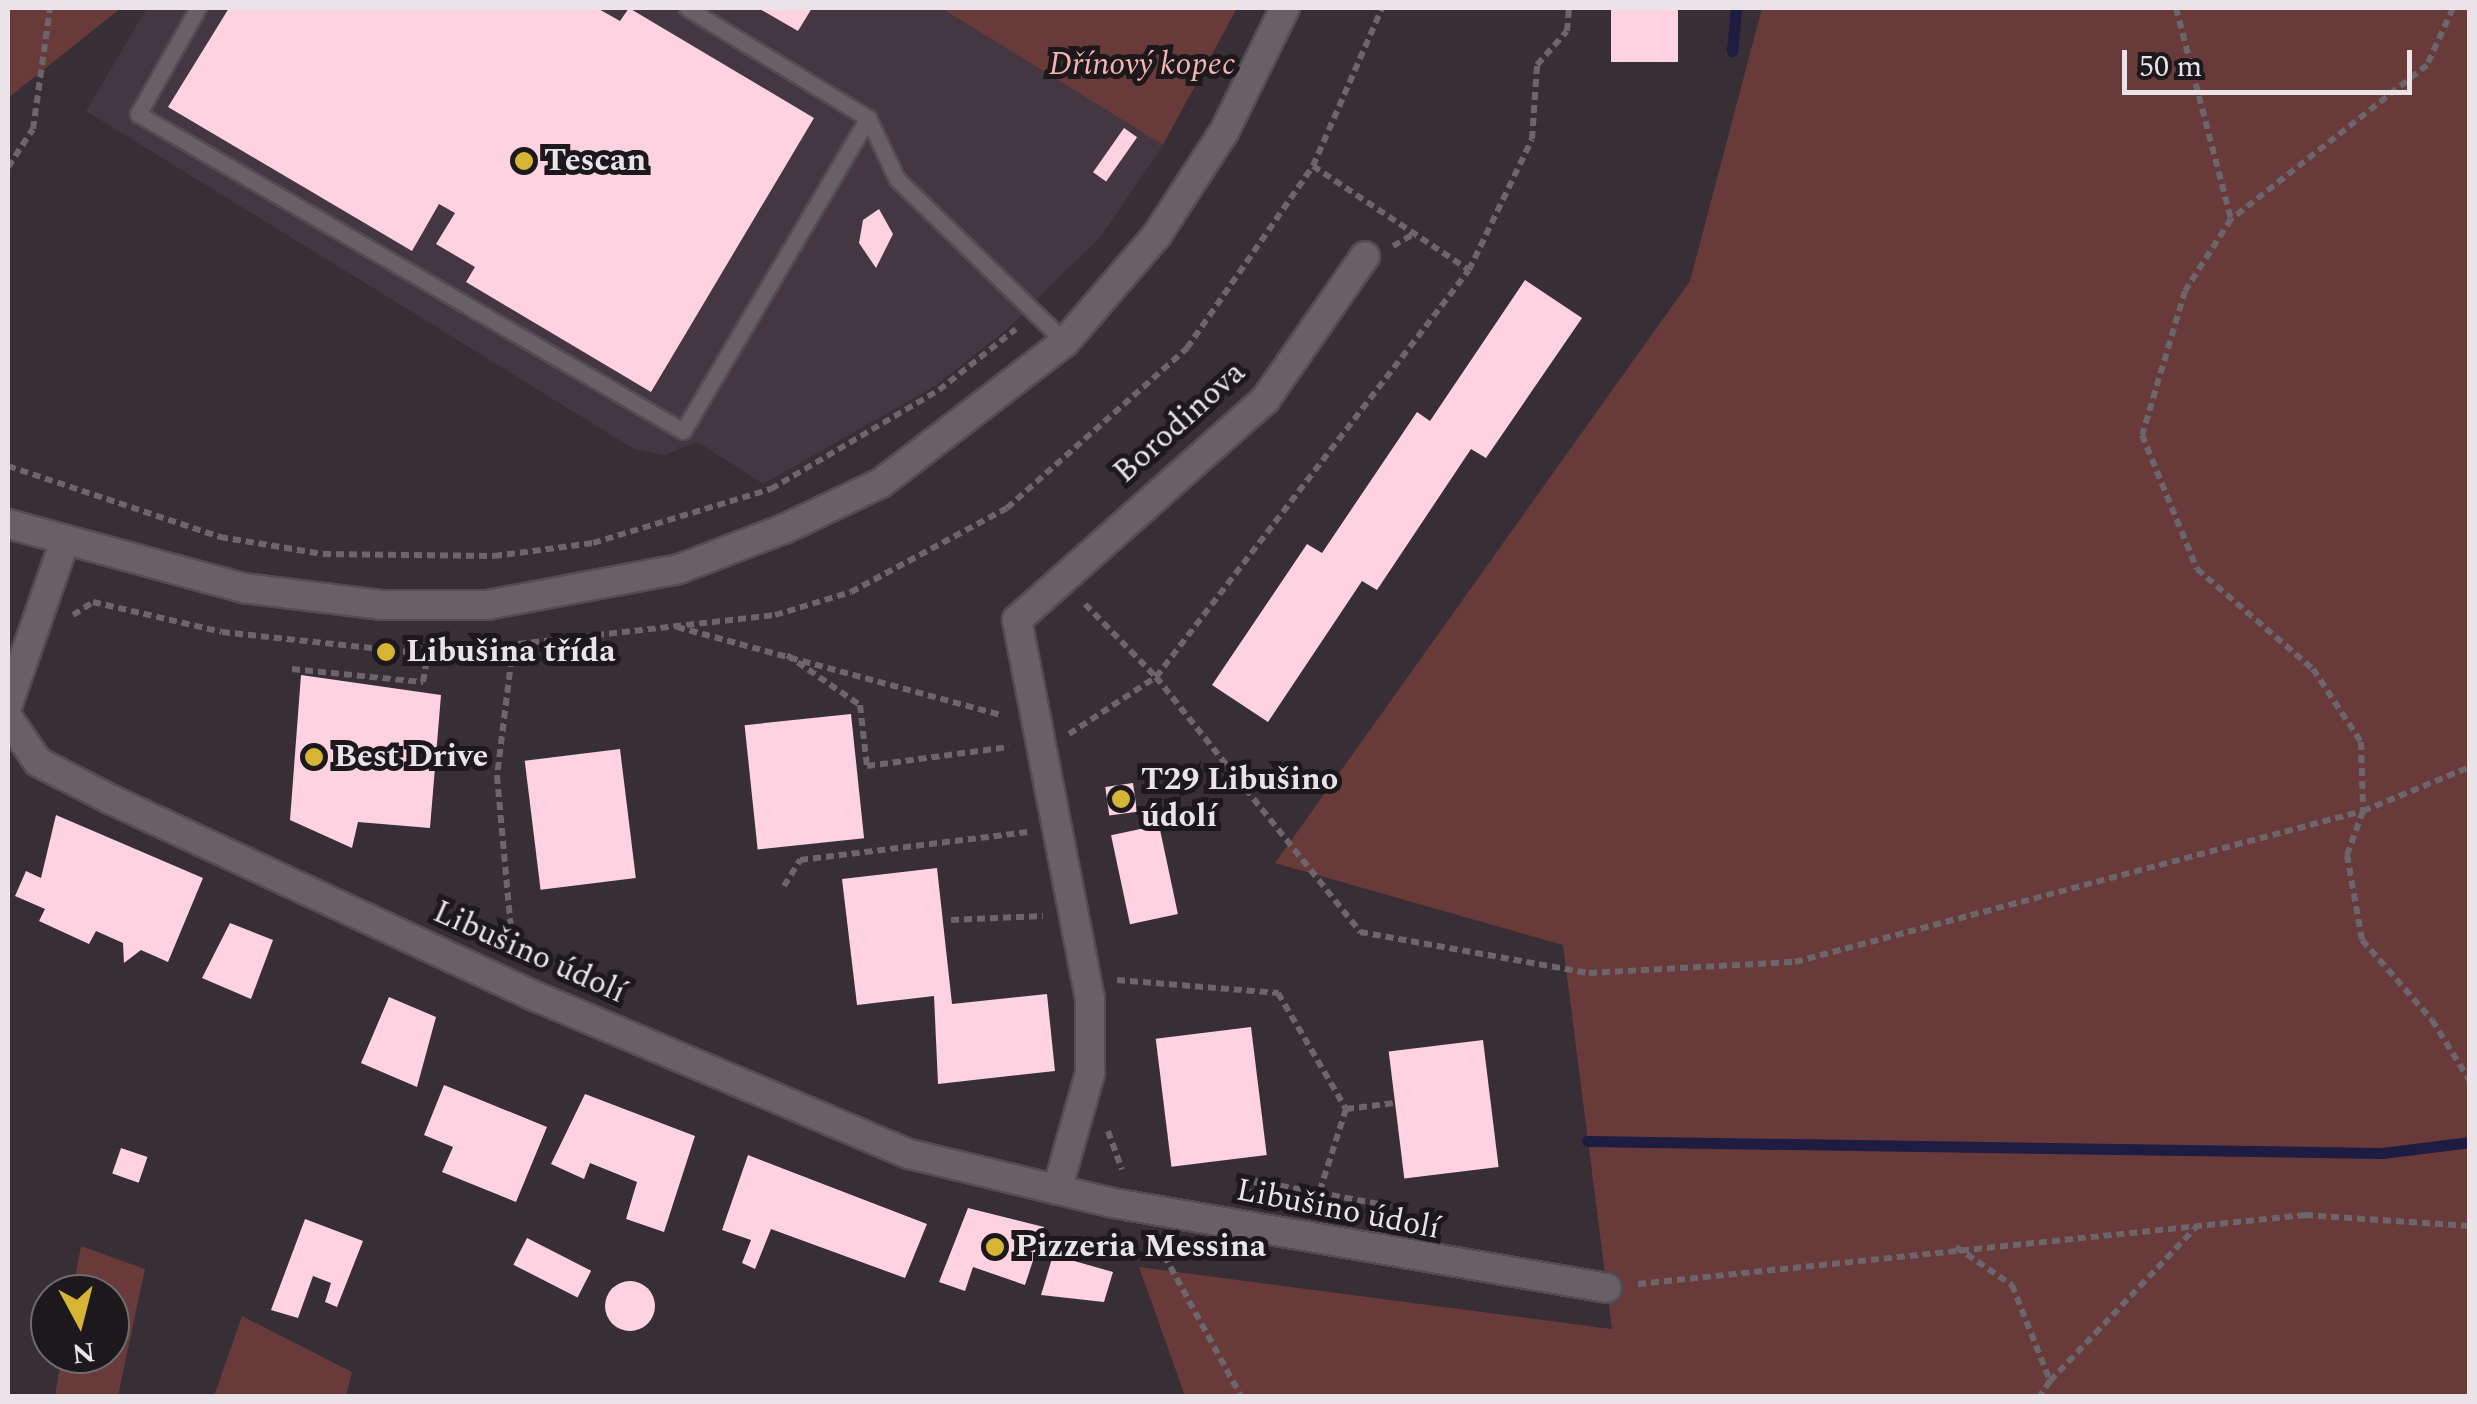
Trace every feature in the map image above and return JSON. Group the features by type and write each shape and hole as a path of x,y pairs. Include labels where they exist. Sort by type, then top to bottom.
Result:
{"street":[{"path":"8,524 64,543 243,588 381,604 487,605 679,569 881,483 1065,342 1157,235 1224,132 1285,8"},
{"name":"Borodinova","path":"1057,1190 1090,1073 1090,999 1017,620 1265,400 1366,256"},
{"path":"8,704 64,543"},
{"name":"Libušino údolí","path":"8,718 38,762 537,997 909,1154 1057,1190 1607,1288"}],"lane":[{"path":"198,8 138,114 683,431 868,118"},
{"path":"686,8 868,118 897,179 1065,342"}],"path":[{"path":"8,167 33,129 50,8"},
{"path":"66,632 93,602 222,632 428,654 776,615 851,592 1007,508 1187,348 1312,166 1382,8"},
{"path":"1068,734 1156,677 1469,270 1532,139 1538,66 1566,31 1569,8"},
{"path":"2176,8 2231,219"},
{"path":"2452,8 2427,65 2231,219 2186,290 2142,435 2196,569 2313,670 2361,742 2363,811 2347,855 2362,940 2432,1020 2470,1081"},
{"path":"1312,166 1469,270"},
{"path":"8,466 220,536 323,554 494,556 593,543 771,489 940,390 1036,312"},
{"path":"1066,606 1080,602 1100,613 1360,932 1590,972 1795,962 2363,811 2470,767"},
{"path":"670,625 782,652 1016,720"},
{"path":"512,646 496,776 516,912 512,962"},
{"path":"782,652 860,705 867,766 1020,746 1018,732"},
{"path":"292,669 423,682 428,654"},
{"path":"1064,719 1071,753"},
{"path":"1032,814 1038,848"},
{"path":"784,886 800,860 1035,832"},
{"path":"1047,899 1052,934"},
{"path":"951,920 1050,916"},
{"path":"494,954 524,967"},
{"path":"1111,998 1108,979 1278,992 1346,1109 1319,1193"},
{"path":"1346,1109 1395,1102"},
{"path":"1108,1114 1116,1166 1130,1177"},
{"path":"1229,1204 1246,1207 1254,1181 1400,1208 1403,1238"},
{"path":"1607,1288 1955,1246 2305,1216 2470,1226"},
{"path":"2040,1396 2198,1225"},
{"path":"1154,1238 1242,1396"},
{"path":"1955,1246 2012,1285 2050,1381"}],"shaded area":[{"name":"Tescan","path":"147,8 941,8 1163,145 1102,235 1006,330 935,386 763,484 698,442 664,455 634,449 86,111"}],"green space":[{"path":"8,8 121,8 8,98"},
{"name":"Dřínový kopec","path":"941,8 1237,8 1163,145"},
{"path":"1762,8 2469,8 2469,1396 1185,1396 1139,1267 1612,1329 1563,945 1275,863 1690,281"},
{"path":"81,1246 145,1269 130,1340 130,1274 76,1274"},
{"path":"242,1316 352,1372 346,1396 214,1396"},
{"path":"59,1374 123,1374 118,1396 55,1396"}],"building":[{"name":"Tescan","path":"229,8 597,8 620,21 629,8 814,118 651,392 466,282 475,267 436,244 455,213 439,204 412,251 168,107"},
{"path":"758,8 812,8 798,31"},
{"path":"1611,8 1678,8 1678,62 1611,62"},
{"path":"1124,128 1137,137 1106,181 1093,172"},
{"path":"879,209 893,234 876,268 859,243 863,220"},
{"path":"1525,280 1582,318 1486,458 1471,449 1377,590 1362,581 1268,722 1212,685 1307,544 1322,553 1417,412 1430,421"},
{"path":"301,675 441,695 430,828 358,822 352,848 290,820"},
{"path":"851,714 864,838 758,849 745,725"},
{"path":"620,749 636,878 541,890 525,761"},
{"name":"T29 Libušino údolí","path":"1133,783 1137,812 1109,816 1105,787"},
{"path":"56,815 203,878 168,962 141,950 124,963 123,943 96,931 89,944 39,921 45,909 15,896 26,871 41,878"},
{"path":"1159,825 1178,914 1130,924 1111,835"},
{"path":"937,868 952,1004 1047,994 1055,1071 938,1084 934,996 857,1005 842,879"},
{"path":"230,923 273,940 251,999 202,978"},
{"path":"389,997 436,1017 417,1087 361,1063"},
{"path":"1251,1027 1267,1155 1171,1167 1156,1039"},
{"path":"1483,1040 1499,1167 1404,1179 1389,1052"},
{"path":"444,1085 547,1127 516,1202 442,1172 453,1147 424,1135"},
{"path":"585,1094 695,1136 664,1232 626,1219 637,1182 590,1163 584,1179 551,1164"},
{"path":"121,1148 147,1157 139,1183 112,1174"},
{"path":"748,1155 927,1224 905,1278 771,1229 755,1269 742,1263 751,1240 722,1230"},
{"name":"Pizzeria Messina","path":"968,1208 1044,1227 1025,1285 973,1267 965,1291 939,1282"},
{"path":"305,1219 363,1241 337,1307 325,1302 331,1283 313,1276 298,1318 271,1310"},
{"path":"527,1238 591,1271 578,1297 513,1265"},
{"path":"1053,1255 1113,1272 1104,1302 1041,1295"},
{"path":"630,1281 647,1289 655,1306 647,1323 630,1331 613,1323 605,1306 613,1289"}],"waterway":[{"path":"1732,51 1736,8"},
{"path":"1587,1141 2382,1153 2470,1142"}],"place":[{"name":"Tescan","path":"524,161"},
{"name":"Libušina třída","path":"386,652"},
{"name":"Best Drive","path":"314,757"},
{"name":"T29 Libušino údolí","path":"1121,799"},
{"name":"Pizzeria Messina","path":"995,1247"}]}
